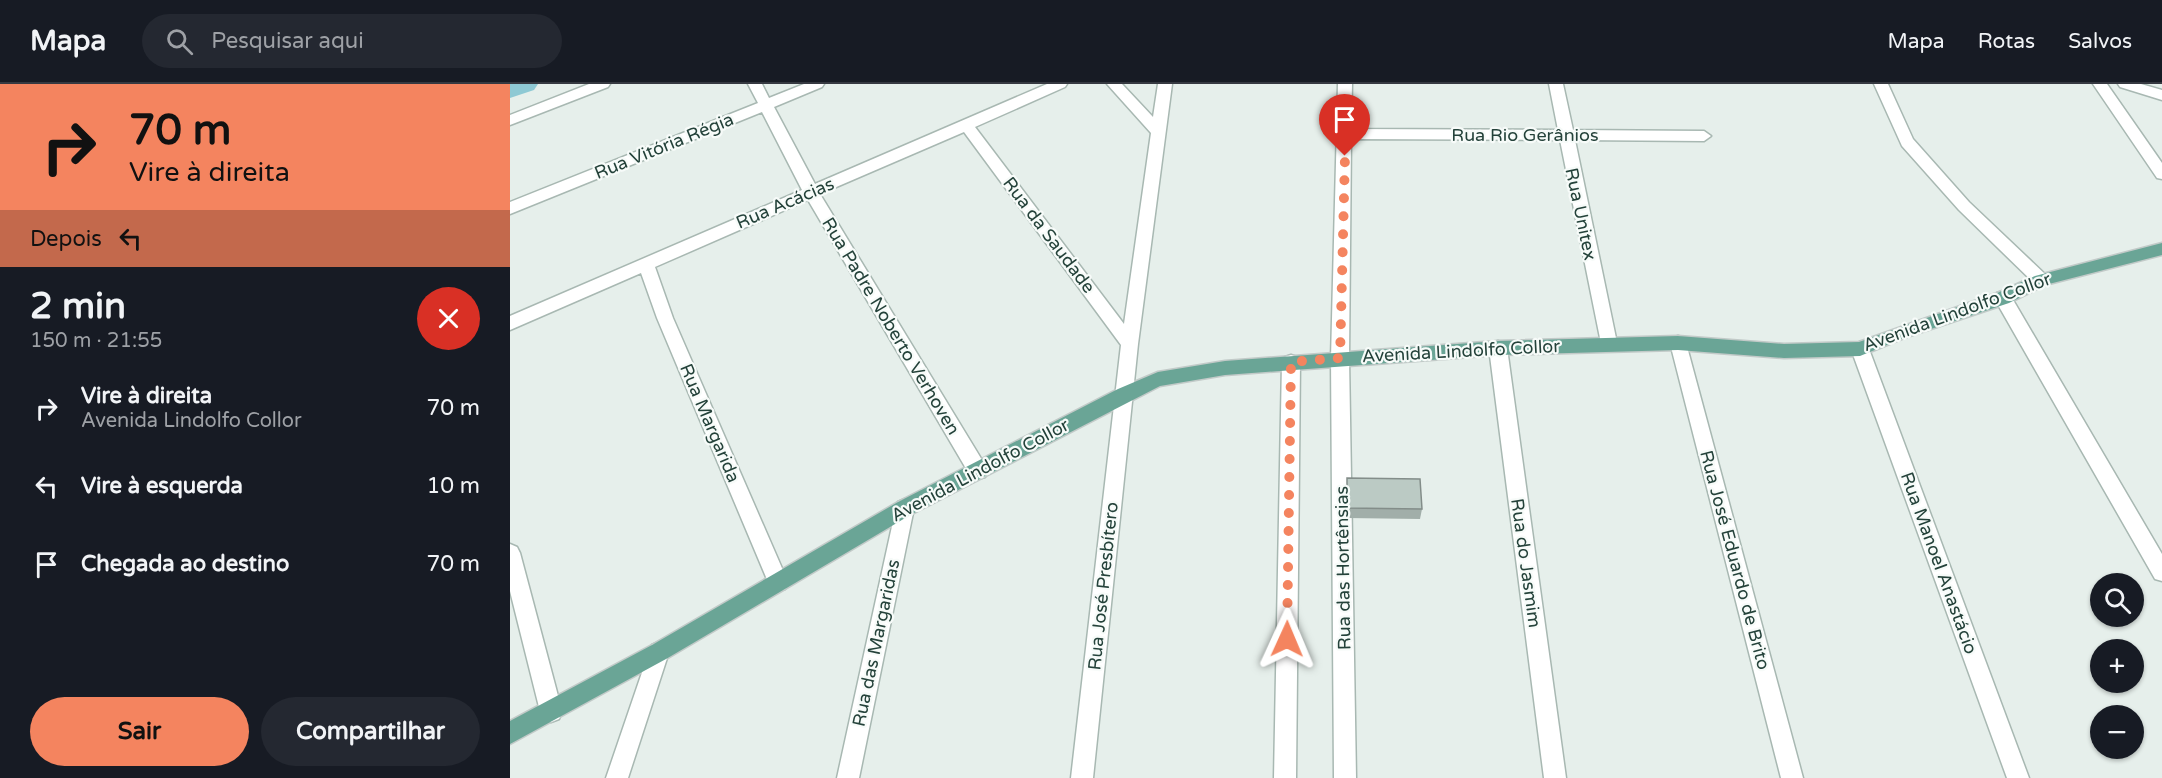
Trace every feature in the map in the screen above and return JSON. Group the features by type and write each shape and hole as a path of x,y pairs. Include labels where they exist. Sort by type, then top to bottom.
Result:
{"main road":[{"name":"Avenida Lindolfo Collor","path":"510,733 659,652 904,508 1124,394 1158,379 1225,368 1340,358 1609,343 1678,343 1785,351 1860,349 1898,333 2003,298 2041,280 2162,249"}],"street":[{"path":"510,120 603,84"},
{"name":"Rua Padre Noberto Verhoven","path":"755,84 811,192 978,471"},
{"name":"Rua Vitória Régia","path":"510,208 818,84"},
{"name":"Rua Acácias","path":"510,323 968,126 1059,84"},
{"path":"1114,84 1160,133"},
{"path":"1124,394 1165,84"},
{"name":"Rua das Hortênsias","path":"1345,84 1346,134 1340,358 1345,778"},
{"name":"Rua Unitex","path":"1556,84 1564,135 1609,343"},
{"path":"1881,84 1908,142 1921,158 1964,206 2041,280"},
{"path":"2100,84 2162,174"},
{"path":"2125,84 2162,95"},
{"name":"Rua da Saudade","path":"968,126 1130,344"},
{"name":"Rua Rio Gerânios","path":"1346,134 1704,136"},
{"name":"Rua Margarida","path":"645,263 665,318 778,582"},
{"path":"2003,298 2162,572"},
{"name":"Rua José Eduardo de Brito","path":"1678,343 1792,778"},
{"name":"Rua do Jasmim","path":"1498,348 1555,778"},
{"name":"Rua Manoel Anastácio","path":"1860,349 2018,778"},
{"path":"1285,778 1291,362"},
{"name":"Rua José Presbítero","path":"1082,778 1124,394"},
{"name":"Rua das Margaridas","path":"848,778 904,508"},
{"path":"510,553 551,711"},
{"path":"617,778 659,652"}],"building":[{"path":"1347,478 1420,479 1422,509 1347,508"}],"waterway":[{"path":"510,90 526,84"}],"route":[{"path":"1287,639 1291,362 1340,358 1345,156"}]}
